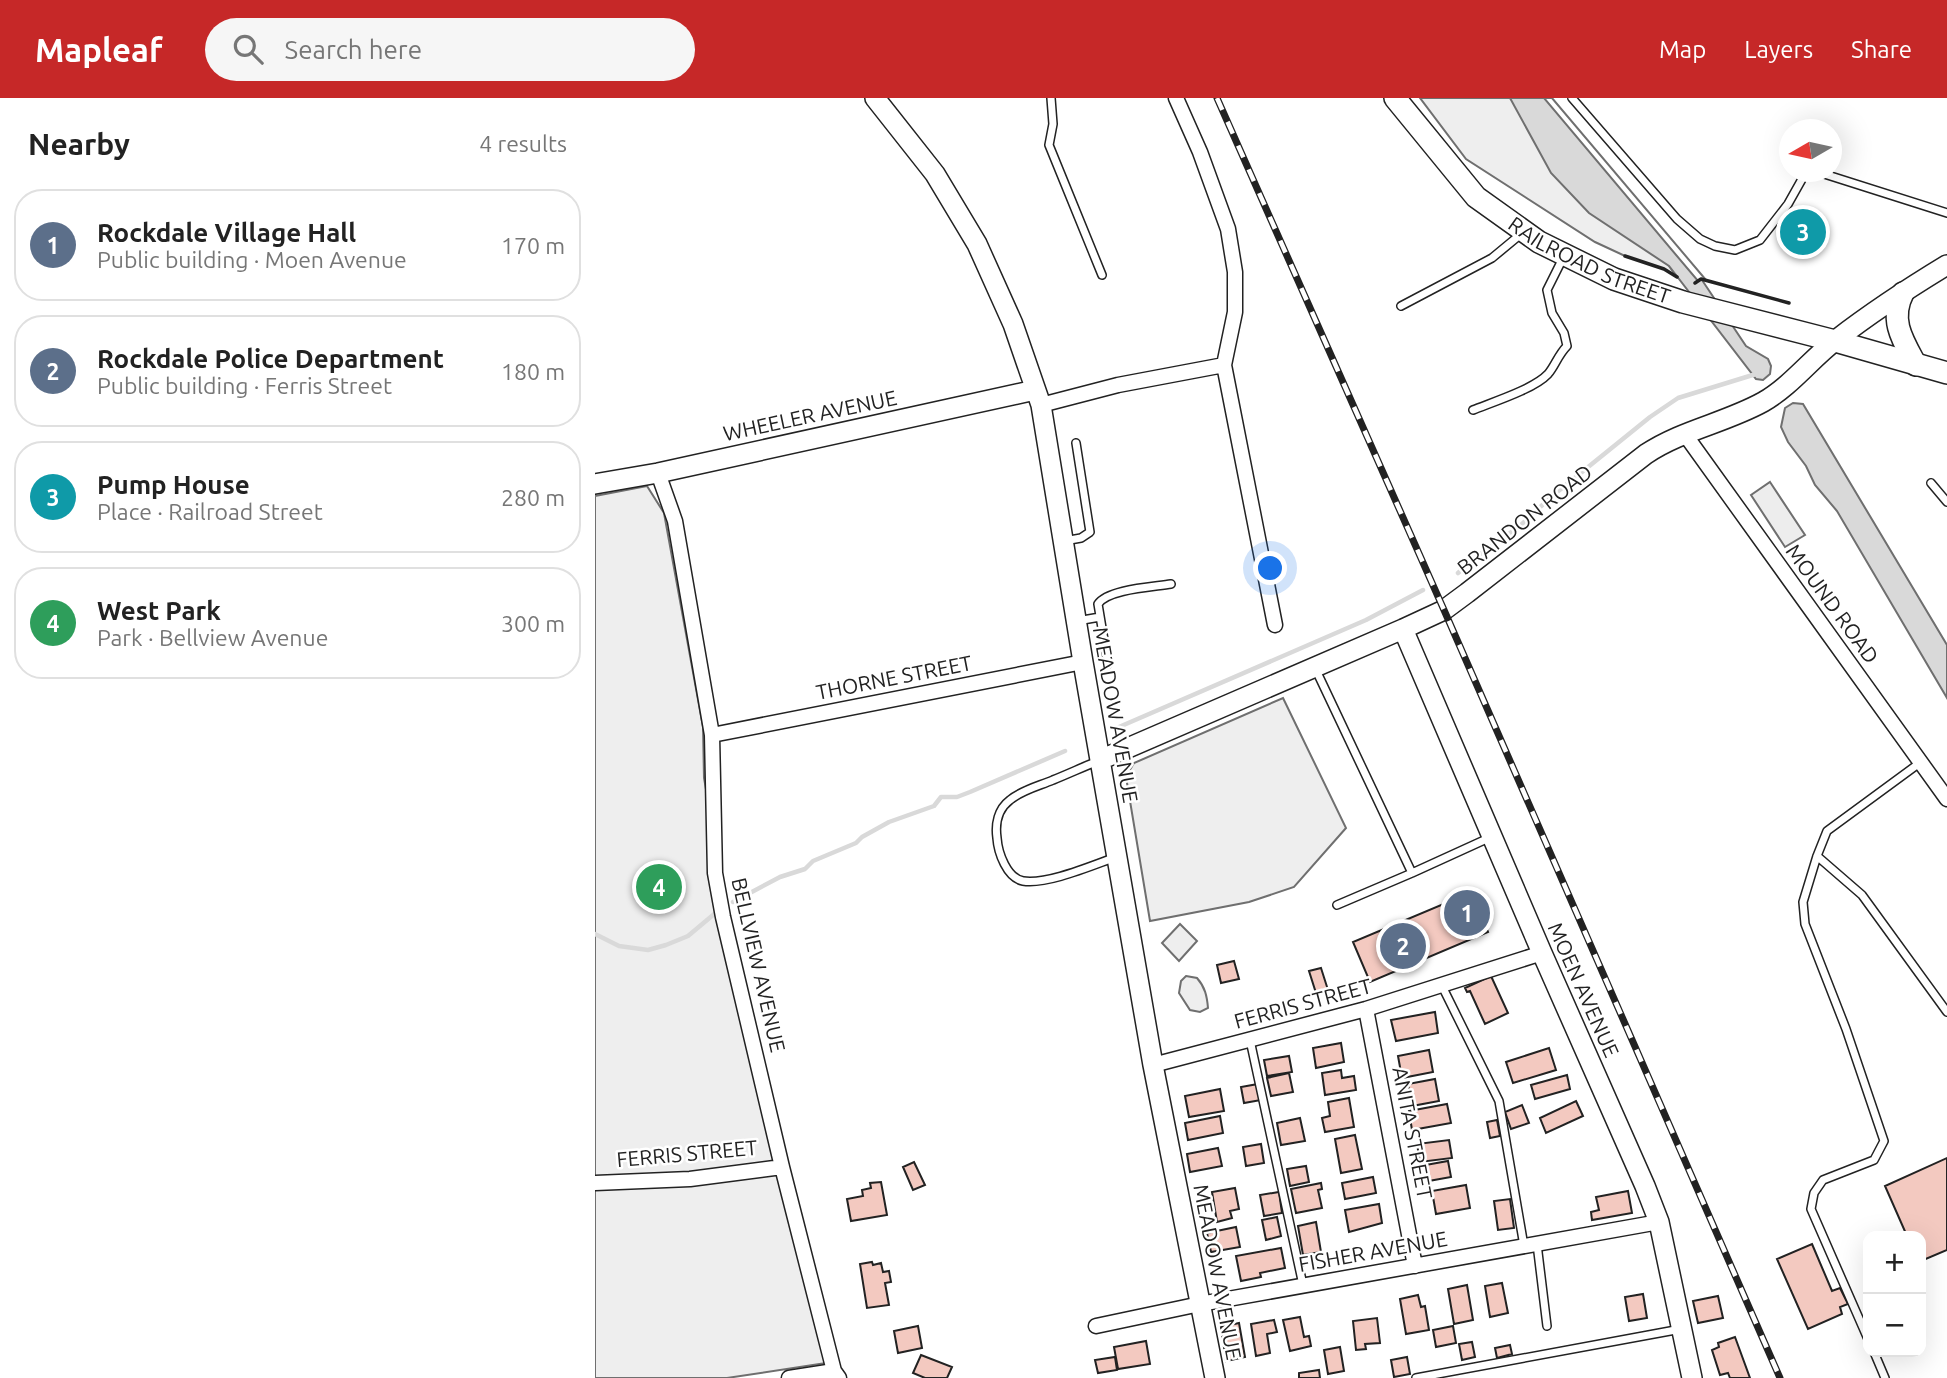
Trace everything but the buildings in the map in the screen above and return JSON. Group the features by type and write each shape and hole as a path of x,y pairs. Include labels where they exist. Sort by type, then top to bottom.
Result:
{"main road":[{"name":"RAILROAD STREET","path":"1395,98 1476,197 1539,242 1565,255 1614,279 1683,302 1740,315 1947,373"},
{"path":"1903,293 1899,300 1897,316 1899,334 1916,365"}],"street":[{"name":"MEADOW AVENUE","path":"875,98 935,174 977,244 1013,324 1038,398 1153,1065 1215,1378"},
{"path":"1176,98 1229,229 1235,272 1235,312 1224,365 1275,625"},
{"name":"BRANDON ROAD","path":"1100,760 1403,629 1452,604 1646,454 1684,433 1763,402 1835,341 1947,265"},
{"name":"WHEELER AVENUE","path":"595,484 1038,398 1224,365"},
{"name":"MOUND ROAD","path":"1684,433 1947,799"},
{"name":"BELLVIEW AVENUE","path":"658,473 675,521 712,735 717,884 723,917 782,1167 837,1374"},
{"name":"MOEN AVENUE","path":"1403,629 1659,1222 1692,1378"},
{"name":"THORNE STREET","path":"712,735 1083,662"},
{"name":"FERRIS STREET","path":"1153,1065 1366,1009 1542,953"},
{"name":"ANITA STREET","path":"1366,1009 1415,1266"},
{"name":"FERRIS STREET","path":"595,1183 690,1179 782,1167"},
{"name":"FISHER AVENUE","path":"1096,1326 1200,1304 1659,1222"},
{"path":"789,1378 837,1374"}],"lane":[{"path":"1051,98 1053,124 1049,145 1103,275"},
{"path":"1572,98 1677,219 1700,239 1715,246 1735,250 1761,240 1788,204 1800,182"},
{"path":"1842,180 1947,213"},
{"path":"1401,306 1493,258 1525,232"},
{"path":"1473,410 1523,390 1548,374 1558,355 1567,346 1564,333 1552,313 1547,289 1565,255"},
{"path":"1063,541 1081,538 1090,532 1076,443"},
{"path":"1931,483 1947,502"},
{"path":"1108,664 1098,604 1101,600 1112,594 1171,584"},
{"path":"1076,621 1100,617"},
{"path":"1314,668 1412,873"},
{"path":"1100,760 1009,800 999,813 997,846 1012,875 1022,881 1056,877 1117,857"},
{"path":"1863,1328 1811,1209 1814,1193 1823,1180 1874,1160 1884,1141 1846,1028 1805,924 1803,902 1827,831 1920,762"},
{"path":"1338,905 1492,837"},
{"path":"1817,856 1862,895 1947,1012"},
{"path":"1441,985 1499,1101 1547,1326"},
{"path":"1250,1040 1303,1286"},
{"path":"1416,1378 1681,1329"},
{"path":"1876,1357 1885,1378"}],"shaded area":[{"path":"1420,98 1548,98 1677,277 1664,269 1625,256 1595,242 1466,159"},
{"path":"1510,98 1548,98 1698,274 1746,346 1768,359 1770,374 1763,380 1756,379 1669,266 1589,213 1551,173"},
{"path":"1793,403 1803,404 1947,645 1947,698 1837,511 1815,485 1806,466 1788,442 1781,427 1785,408"},
{"path":"1770,482 1805,535 1785,547 1751,495"},
{"path":"647,486 664,513 703,727 704,778 742,996 826,1363 727,1378 595,1378 595,496"},
{"path":"1283,698 1346,828 1294,887 1249,902 1150,921 1127,783 1128,773 1134,763"},
{"path":"1180,924 1197,941 1179,961 1162,943"},
{"path":"1186,976 1200,981 1208,1008 1200,1012 1190,1010 1179,993 1181,981"}],"pier":[{"path":"1544,98 1552,98 1706,280 1698,281"}],"waterway":[{"path":"1458,573 1521,525 1551,497 1650,417 1678,398 1756,374"},
{"path":"1119,727 1366,620 1423,590"},
{"path":"733,902 780,877 805,869 813,861 856,843 889,822 934,806 941,797 957,797 1065,751"},
{"path":"595,934 619,946 648,950 688,936 719,910"}],"railway":[{"path":"1217,98 1780,1378"}],"wall":[{"path":"1625,256 1664,269 1677,277"},
{"path":"1695,283 1701,279 1789,303"}],"place":[{"name":"Pump House","path":"1803,232"},
{"name":"West Park","path":"659,887"},
{"name":"Rockdale Village Hall","path":"1467,913"},
{"name":"Rockdale Police Department","path":"1403,946"}]}
